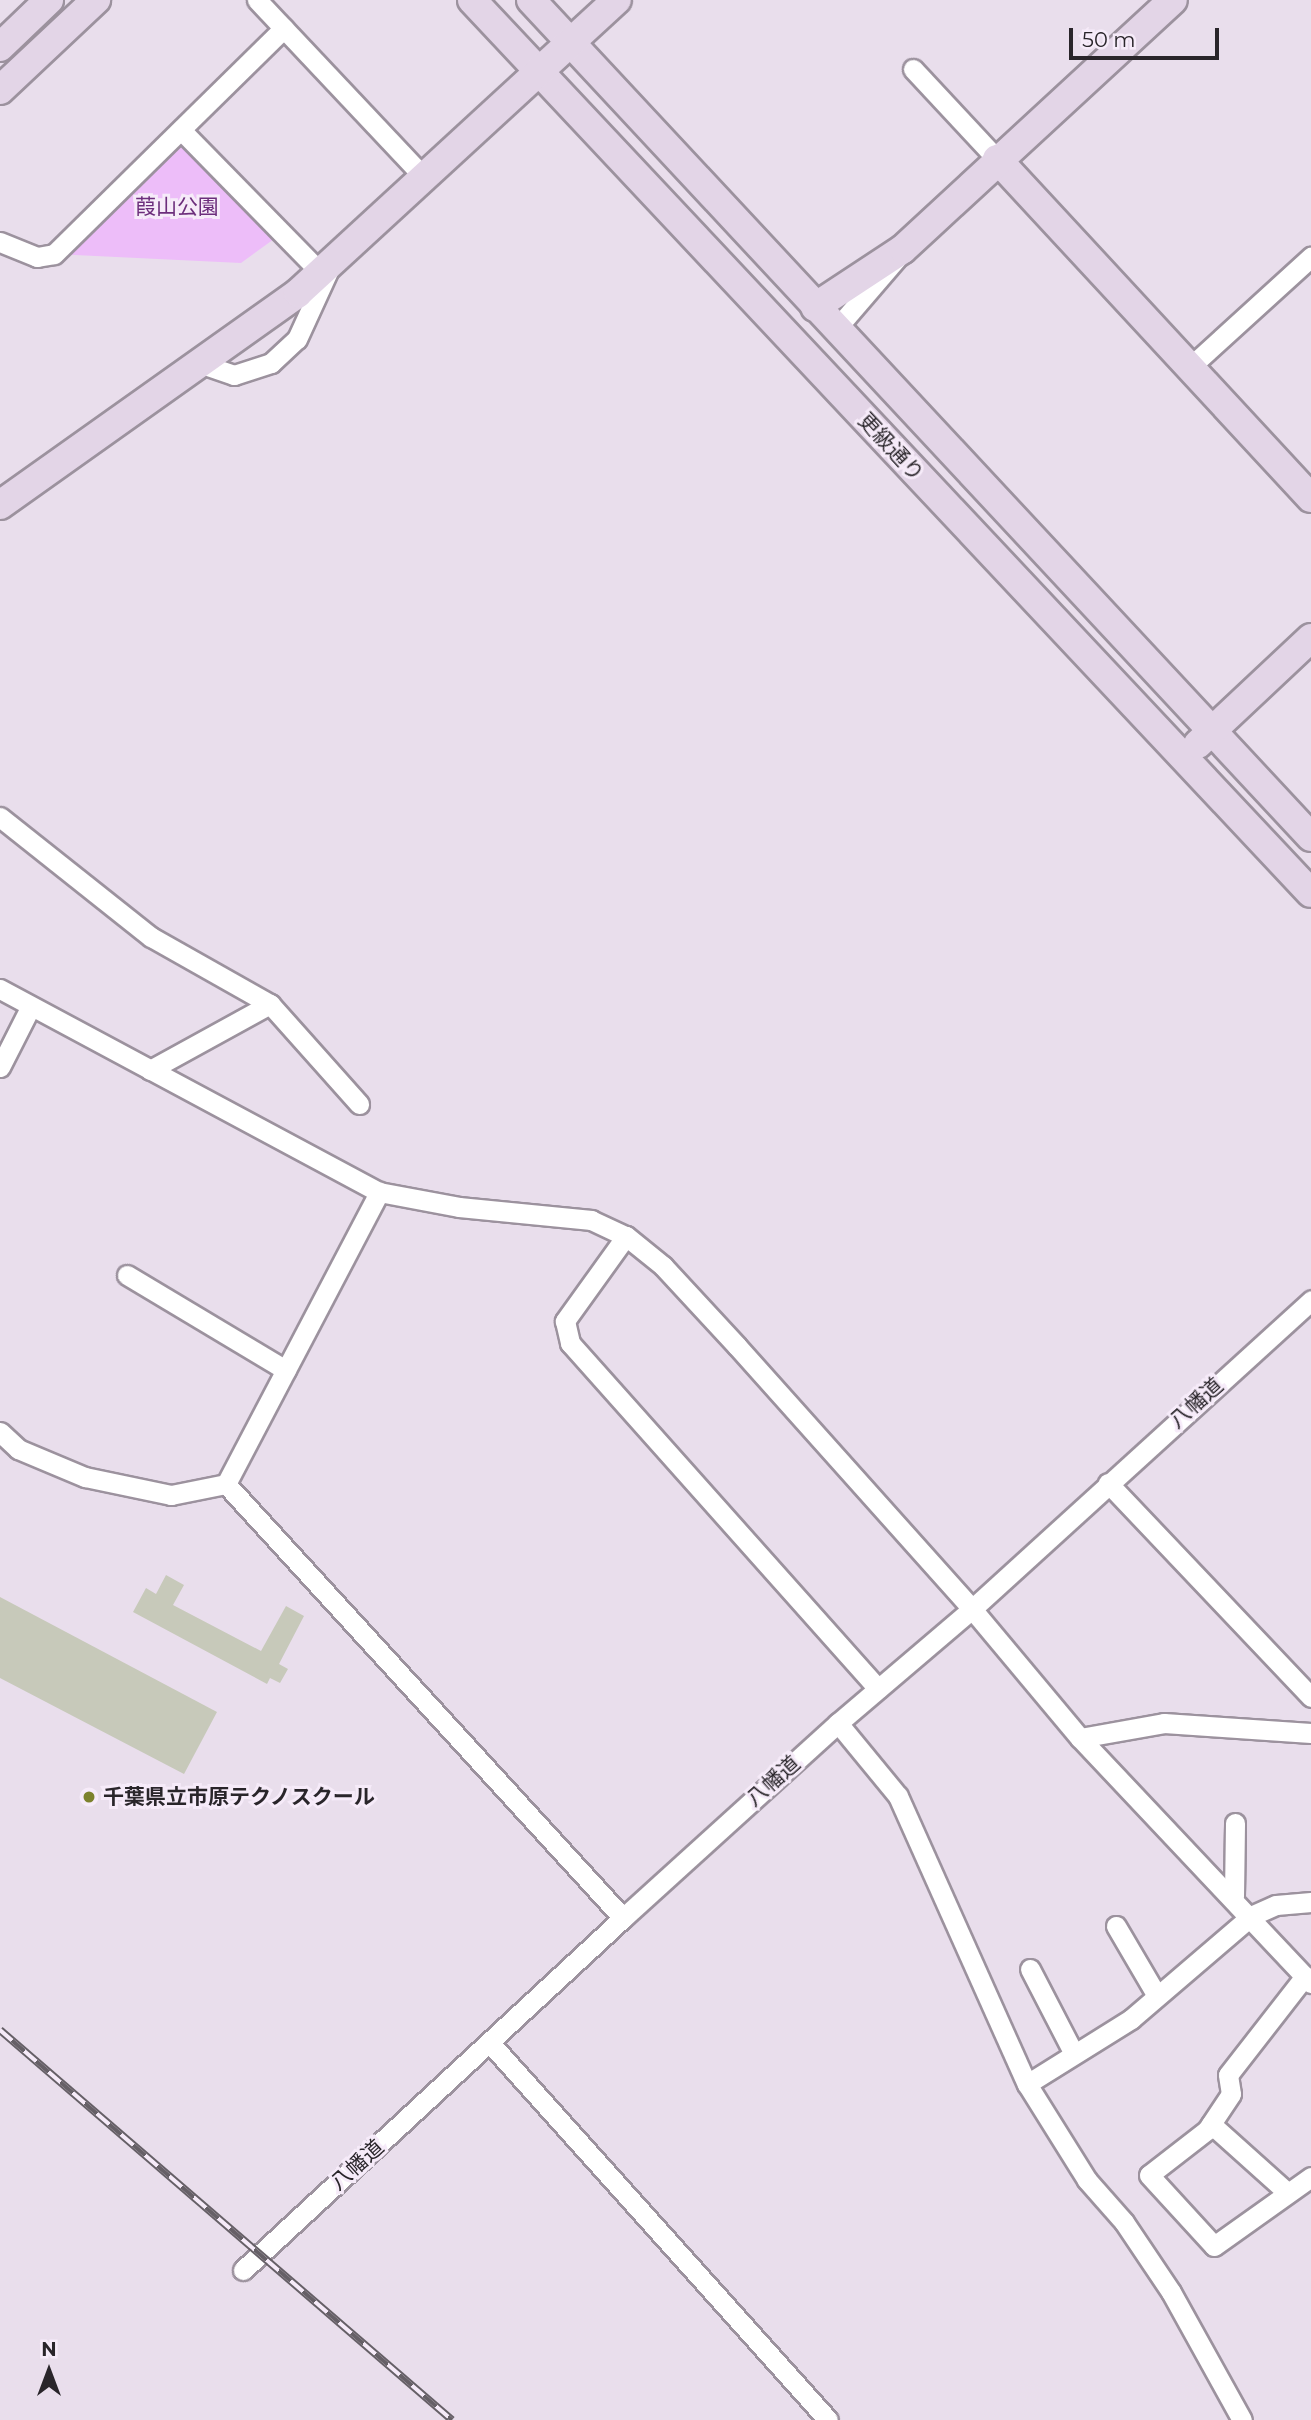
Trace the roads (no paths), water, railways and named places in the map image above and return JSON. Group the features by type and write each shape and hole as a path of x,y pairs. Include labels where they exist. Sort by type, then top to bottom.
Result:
{"street":[{"path":"0,47 49,0"},
{"path":"0,90 96,0"},
{"path":"257,0 424,177"},
{"name":"更級通り","path":"472,0 1311,893"},
{"name":"更級通り","path":"531,0 572,41 835,330 1311,837"},
{"path":"0,505 273,311 326,268 617,0"},
{"path":"835,330 903,249 997,159 1173,0"},
{"path":"0,242 37,257 54,254 284,28"},
{"path":"913,69 1311,498"},
{"path":"181,130 326,268"},
{"path":"814,307 903,249"},
{"path":"1189,367 1311,257"},
{"path":"200,363 234,375 271,363 297,339 310,317 326,268"},
{"path":"273,311 310,317"},
{"path":"273,311 297,339"},
{"path":"1184,758 1311,638"},
{"path":"0,817 151,937 270,1004 359,1104"},
{"path":"0,989 379,1192 460,1207 591,1220 626,1236 663,1266 972,1609 1080,1738 1234,1896 1308,1980 1228,2075 1231,2094 1211,2124 1149,2175 1214,2246 1311,2177"},
{"path":"150,1070 270,1004"},
{"path":"0,1068 31,1006"},
{"path":"226,1484 379,1192"},
{"path":"626,1236 565,1321 569,1343 878,1689"},
{"path":"127,1275 286,1370"},
{"name":"八幡道","path":"243,2270 623,1918 838,1723 972,1609 1311,1300"},
{"path":"0,1432 18,1449 85,1477 171,1495 226,1484"},
{"path":"1108,1483 1311,1697"},
{"path":"226,1484 623,1918"},
{"path":"838,1723 898,1796 1027,2084 1087,2180 1124,2222 1171,2292 1242,2420"},
{"path":"1080,1738 1164,1723 1311,1733"},
{"path":"1234,1896 1235,1823"},
{"path":"1027,2084 1073,2052 1132,2019 1251,1916 1276,1905 1311,1902"},
{"path":"1116,1926 1157,1996"},
{"path":"1030,1969 1073,2052"},
{"path":"490,2043 828,2420"},
{"path":"1211,2124 1288,2193"}],"railway":[{"path":"0,2030 452,2420"}],"place":[{"name":"千葉県立市原テクノスクール","path":"89,1797"}],"park label":[{"name":"葭山公園","path":"177,207"}]}
